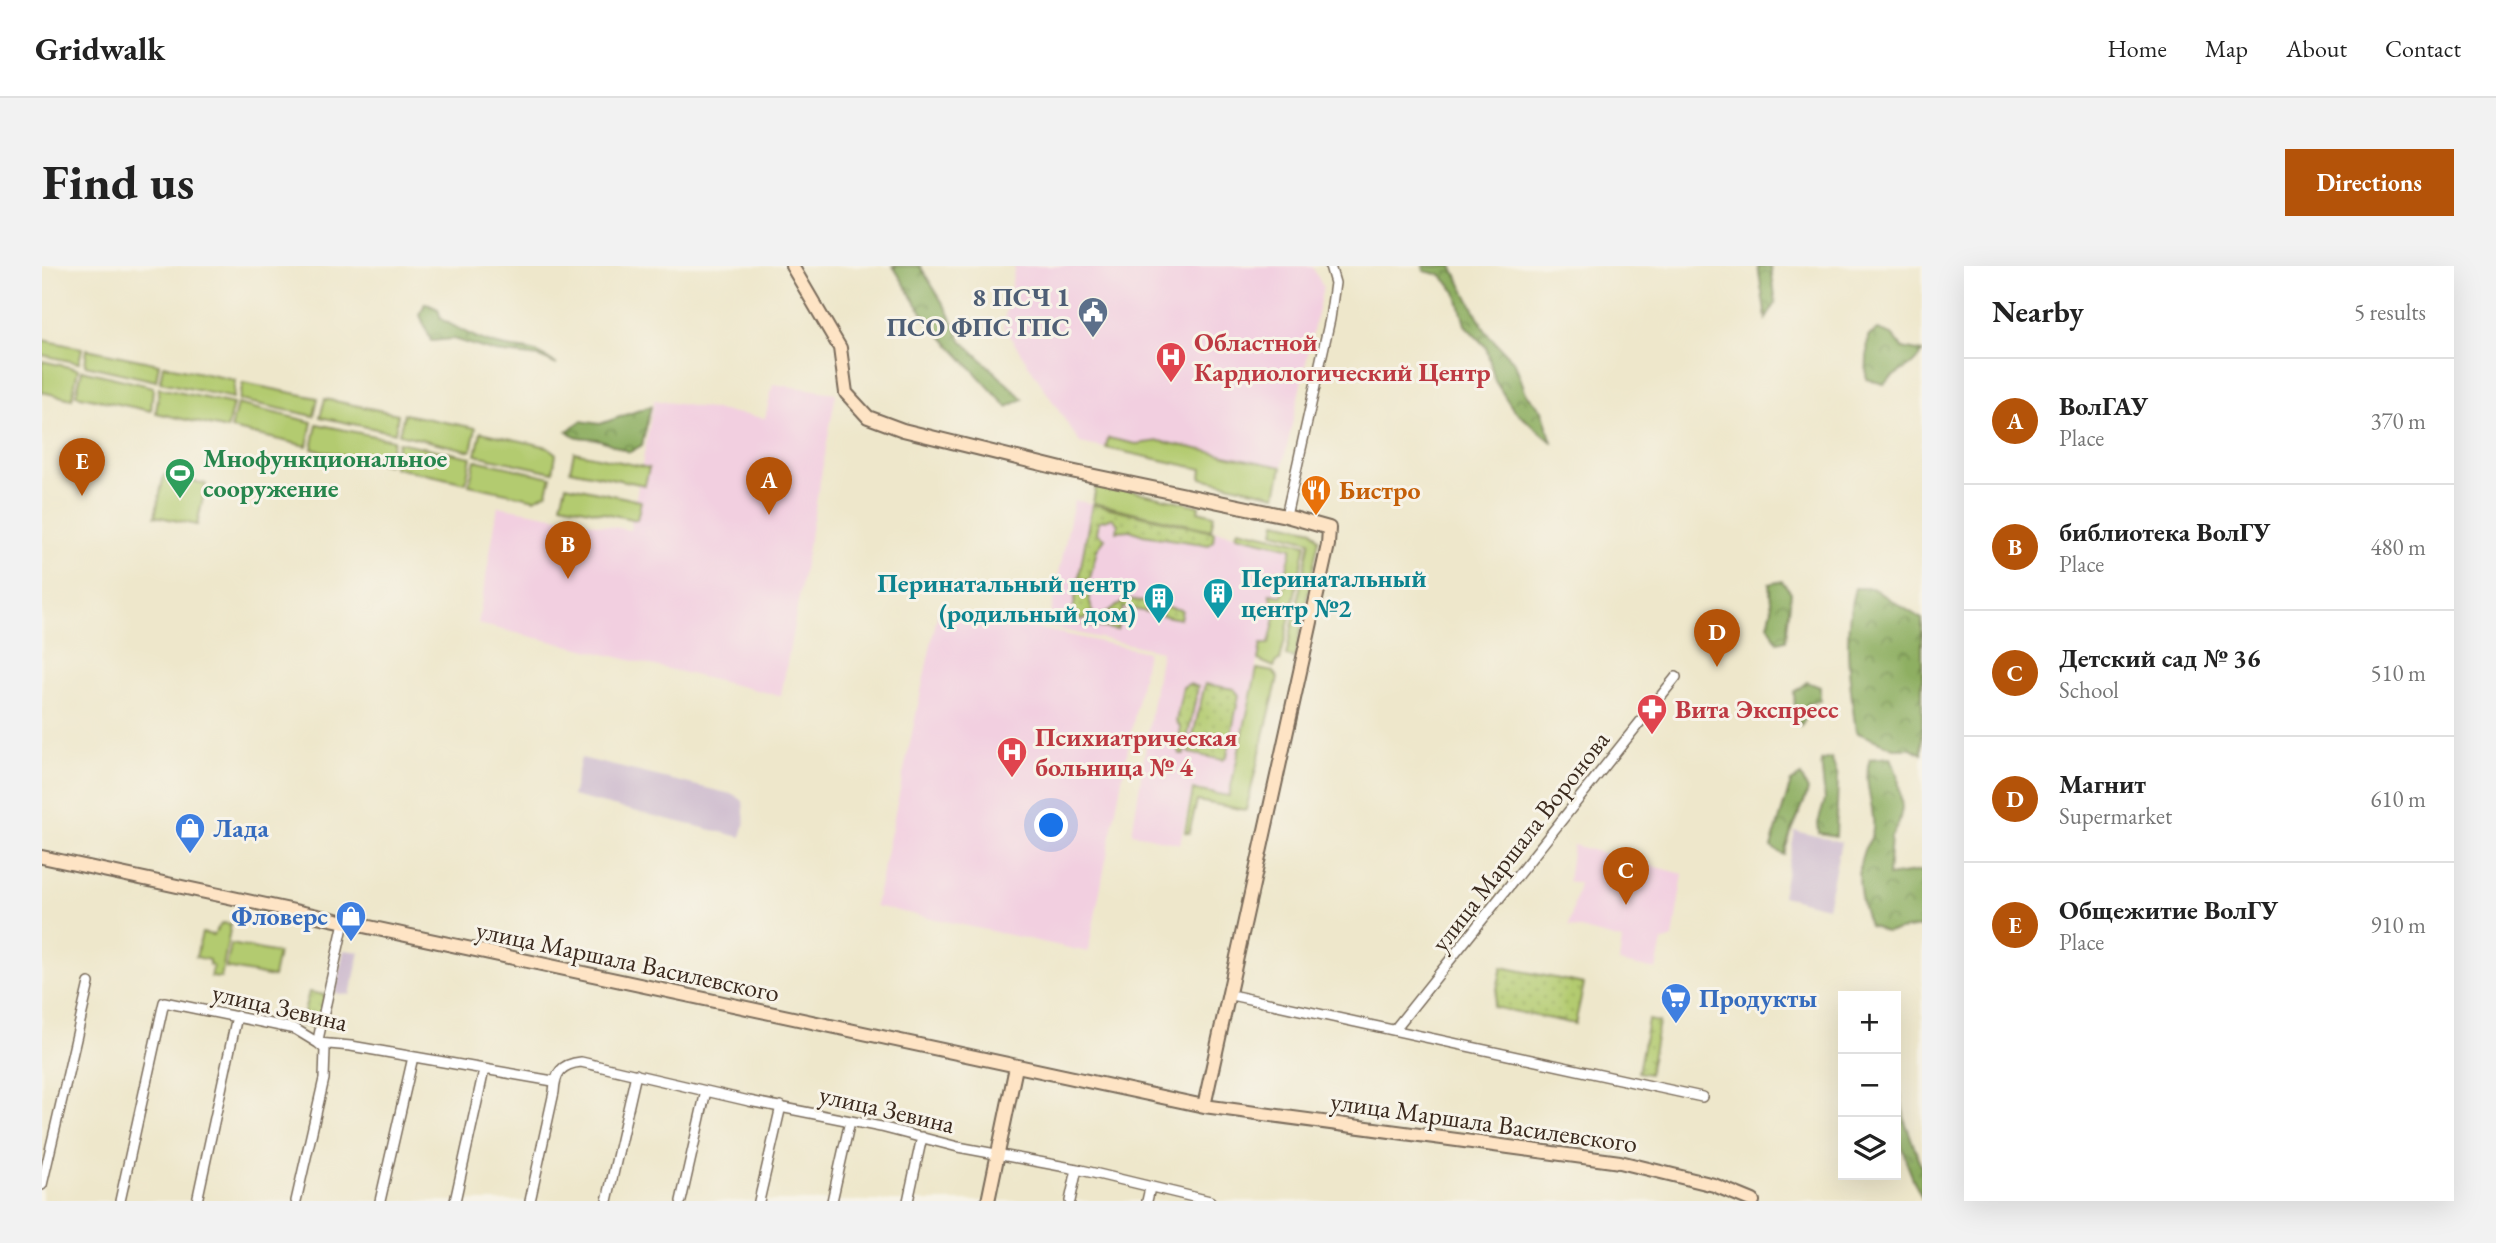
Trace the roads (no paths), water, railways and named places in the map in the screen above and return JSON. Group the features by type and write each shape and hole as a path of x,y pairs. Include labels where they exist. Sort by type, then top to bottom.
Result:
{"main road":[{"path":"792,266 840,348 846,393 869,417 903,430 1066,470 1286,516 1329,528 1329,539 1231,995 1204,1106"},
{"name":"улица Маршала Василевского","path":"42,857 1204,1106 1620,1162 1714,1185 1753,1201"},
{"path":"988,1201 1016,1067"}],"street":[{"path":"1286,516 1330,318 1335,282 1330,266"},
{"name":"улица Маршала Воронова","path":"1395,1029 1676,677"},
{"path":"296,1201 324,1079 325,1049 318,1043 344,922"},
{"path":"42,1185 89,984"},
{"path":"1231,995 1702,1097"},
{"name":"улица Зевина","path":"120,1201 164,1002 295,1029 318,1043 484,1070 556,1077 568,1064 581,1062 998,1154 1077,1168 1209,1201"},
{"path":"197,1201 237,1016"},
{"path":"380,1201 413,1057"},
{"path":"455,1201 484,1070"},
{"path":"607,1201 636,1073"},
{"path":"530,1201 556,1077"},
{"path":"681,1201 706,1091"},
{"path":"760,1201 781,1106"},
{"path":"832,1201 850,1121"},
{"path":"908,1201 922,1137"},
{"path":"1070,1201 1077,1168"},
{"path":"1147,1201 1150,1188"}],"place":[{"name":"8 ПСЧ 1 ПСО ФПС ГПС","path":"1093,339"},
{"name":"Областной Кардиологический Центр","path":"1171,384"},
{"name":"Общежитие ВолГУ","path":"82,496"},
{"name":"Мнофункциональное сооружение","path":"180,500"},
{"name":"ВолГАУ","path":"769,515"},
{"name":"Бистро","path":"1316,517"},
{"name":"библиотека ВолГУ","path":"568,579"},
{"name":"Перинатальный центр №2","path":"1218,620"},
{"name":"Перинатальный центр (родильный дом)","path":"1159,625"},
{"name":"Магнит","path":"1717,667"},
{"name":"Вита Экспресс","path":"1652,736"},
{"name":"Психиатрическая больница № 4","path":"1012,779"},
{"name":"Лада","path":"190,855"},
{"name":"Детский сад № 36","path":"1626,905"},
{"name":"Фловерс","path":"351,943"},
{"name":"Продукты","path":"1676,1025"}]}
